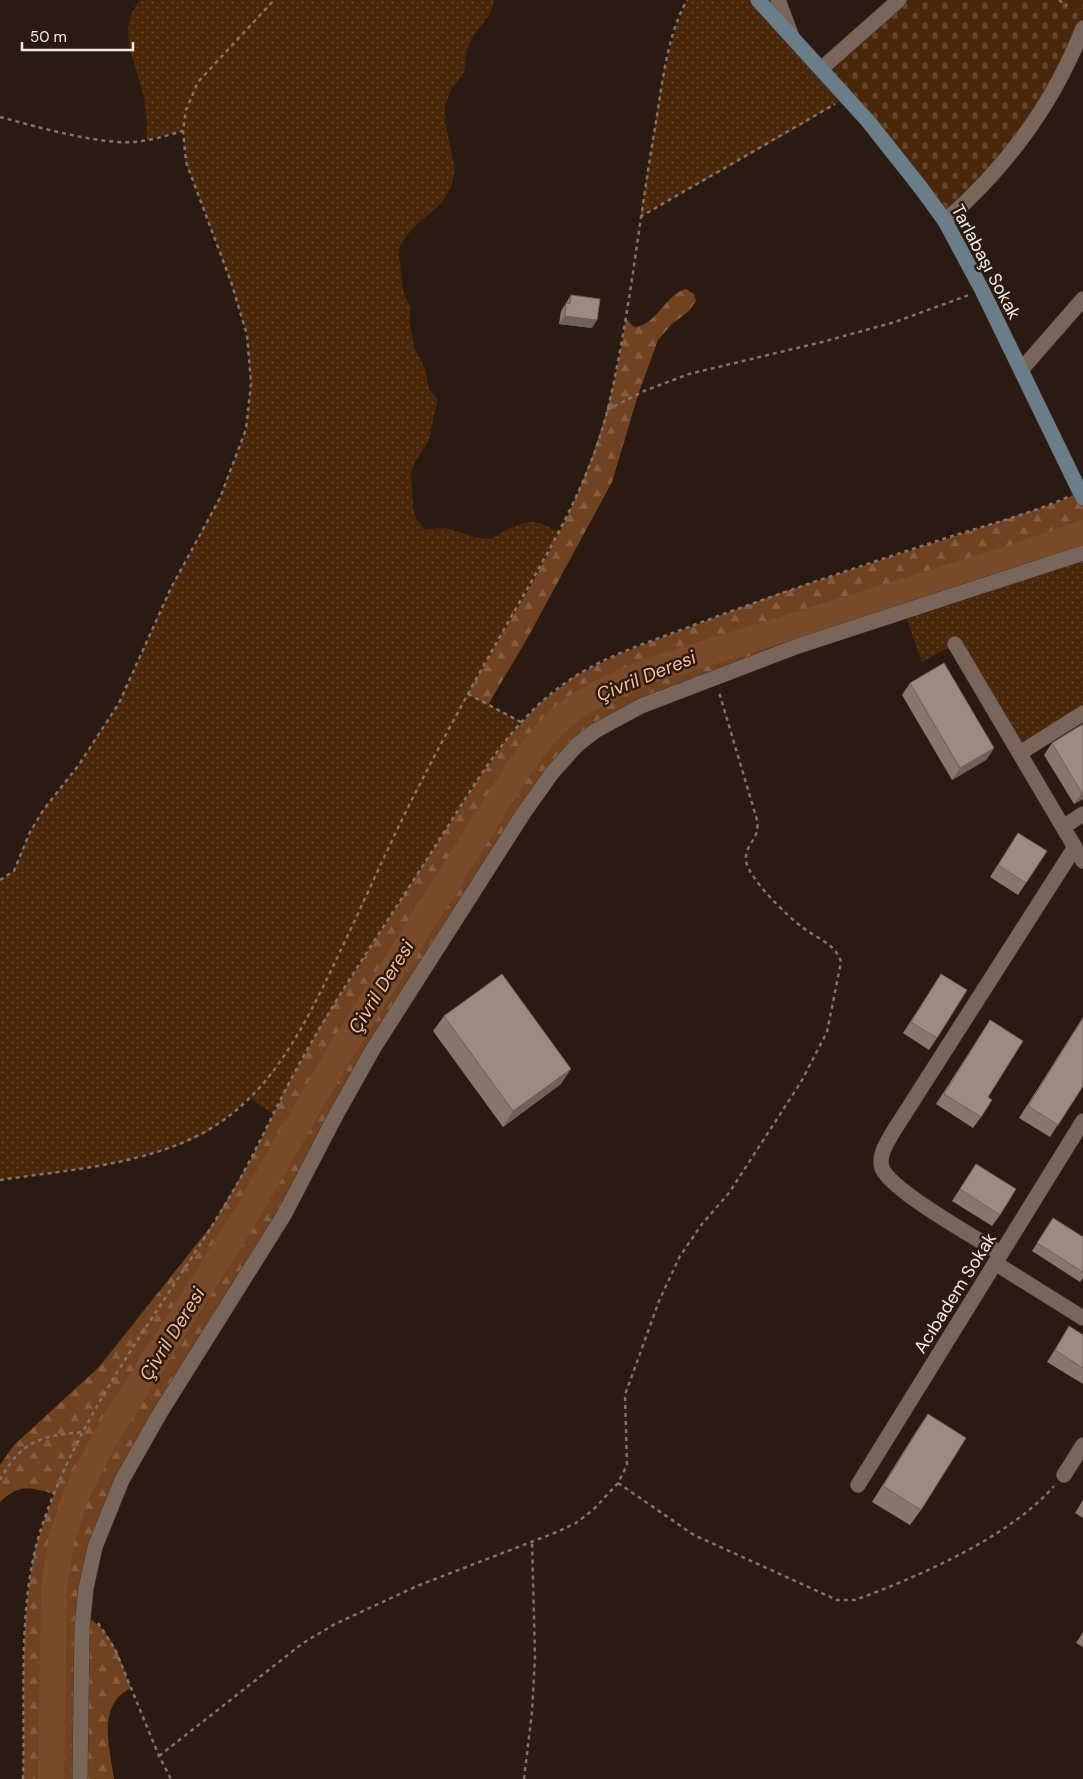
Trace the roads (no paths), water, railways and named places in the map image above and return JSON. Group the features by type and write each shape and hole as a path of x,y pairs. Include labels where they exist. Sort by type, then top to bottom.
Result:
{"street":[{"name":"Tarlabaşı Sokak","path":"758,0 846,97 921,188 945,222 982,290 1082,495"},
{"path":"778,0 792,37"},
{"path":"821,69 899,0"},
{"path":"945,222 980,191 1028,130 1054,89 1074,52 1083,28"},
{"path":"1021,370 1083,299"},
{"path":"80,1779 86,1588 95,1547 110,1507 138,1450 284,1215 372,1049 523,814 570,753 600,728 641,706 798,646 1083,553"},
{"path":"955,644 1083,861"},
{"path":"1020,754 1083,713"},
{"path":"1063,827 1083,814"},
{"path":"1075,847 893,1132 882,1155 881,1162 885,1174 896,1186 1083,1318"},
{"name":"Acıbadem Sokak","path":"858,1485 1083,1121"},
{"path":"1064,1475 1083,1445"}],"waterway":[{"name":"Çivril Deresi","path":"51,1779 54,1588 61,1541 76,1496 105,1438 245,1217 336,1059 519,768 542,737 568,712 590,698 649,671 1024,554 1083,533"}]}
